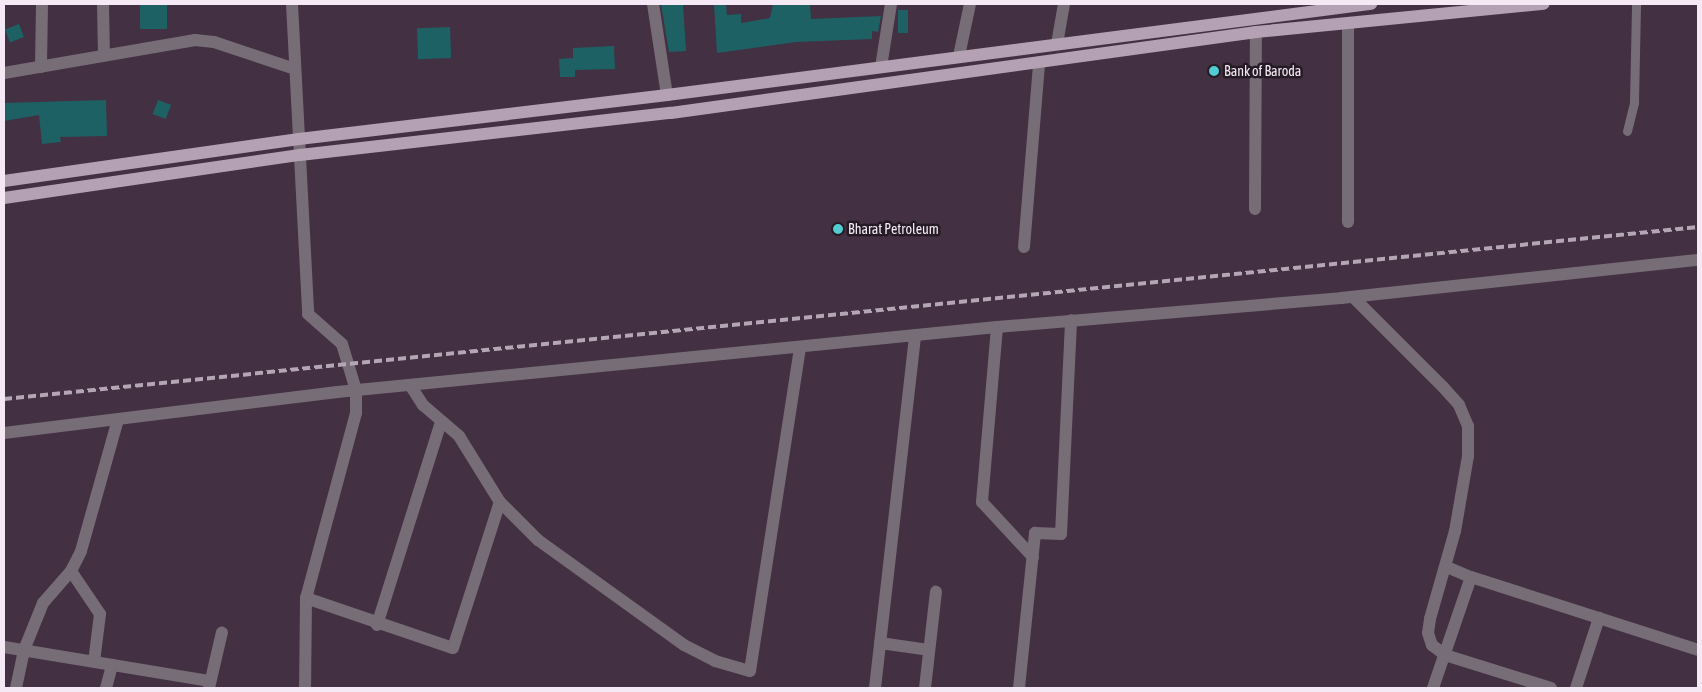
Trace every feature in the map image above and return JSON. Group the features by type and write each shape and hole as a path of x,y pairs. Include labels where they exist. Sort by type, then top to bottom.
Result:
{"main road":[{"path":"4,181 299,139 667,96 1058,44 1311,7 1371,4"},
{"path":"4,198 300,155 671,113 1256,32 1544,4"}],"street":[{"path":"41,67 42,4"},
{"path":"103,4 104,55"},
{"path":"292,4 308,314 342,344 356,390 356,413 306,598 305,688"},
{"path":"652,4 667,96"},
{"path":"881,67 891,4"},
{"path":"959,56 970,4"},
{"path":"1058,44 1064,4"},
{"path":"1348,23 1348,222"},
{"path":"1255,209 1256,32"},
{"path":"4,73 104,55 205,40 296,69"},
{"path":"1024,247 1039,63"},
{"path":"4,432 356,390 1071,320 1353,297 1698,260"},
{"path":"1353,297 1443,387 1459,405 1468,426 1468,456 1447,567 1428,632 1432,645 1445,655 1527,685 1552,688"},
{"path":"1019,688 1035,533 1060,534 1071,320"},
{"path":"997,327 982,502 1033,557"},
{"path":"875,688 915,335"},
{"path":"410,385 441,422 464,443 500,502 538,540 684,645 715,661 750,671 800,348"},
{"path":"16,688 24,650 43,603 71,571 81,551 118,419"},
{"path":"377,625 441,422"},
{"path":"306,598 377,625 453,648 500,502"},
{"path":"1447,567 1471,577 1698,650"},
{"path":"71,571 100,614 94,662"},
{"path":"1434,688 1471,577"},
{"path":"925,688 936,592"},
{"path":"1576,688 1599,618"},
{"path":"4,647 112,665 210,685 222,632"},
{"path":"880,643 929,650"},
{"path":"106,688 112,665"}],"lane":[{"path":"1627,131 1634,102 1636,4"}],"building":[{"path":"661,4 683,4 686,51 669,52"},
{"path":"714,4 726,4 727,15 741,14 741,23 770,18 773,4 810,4 811,19 881,16 878,32 872,31 872,39 796,42 717,53"},
{"path":"140,5 167,5 167,29 140,29"},
{"path":"898,10 908,10 908,33 898,33"},
{"path":"19,24 24,37 10,42 5,29"},
{"path":"450,27 451,58 418,59 417,28"},
{"path":"614,46 615,69 575,70 575,77 560,77 559,59 573,58 573,48"},
{"path":"106,100 107,136 60,137 61,142 42,144 39,115 4,121 4,103"},
{"path":"158,100 171,105 166,119 153,114"}],"railway":[{"path":"4,399 1698,227"}],"place":[{"name":"Bank of Baroda","path":"1214,71"},
{"name":"Bharat Petroleum","path":"838,229"}]}
